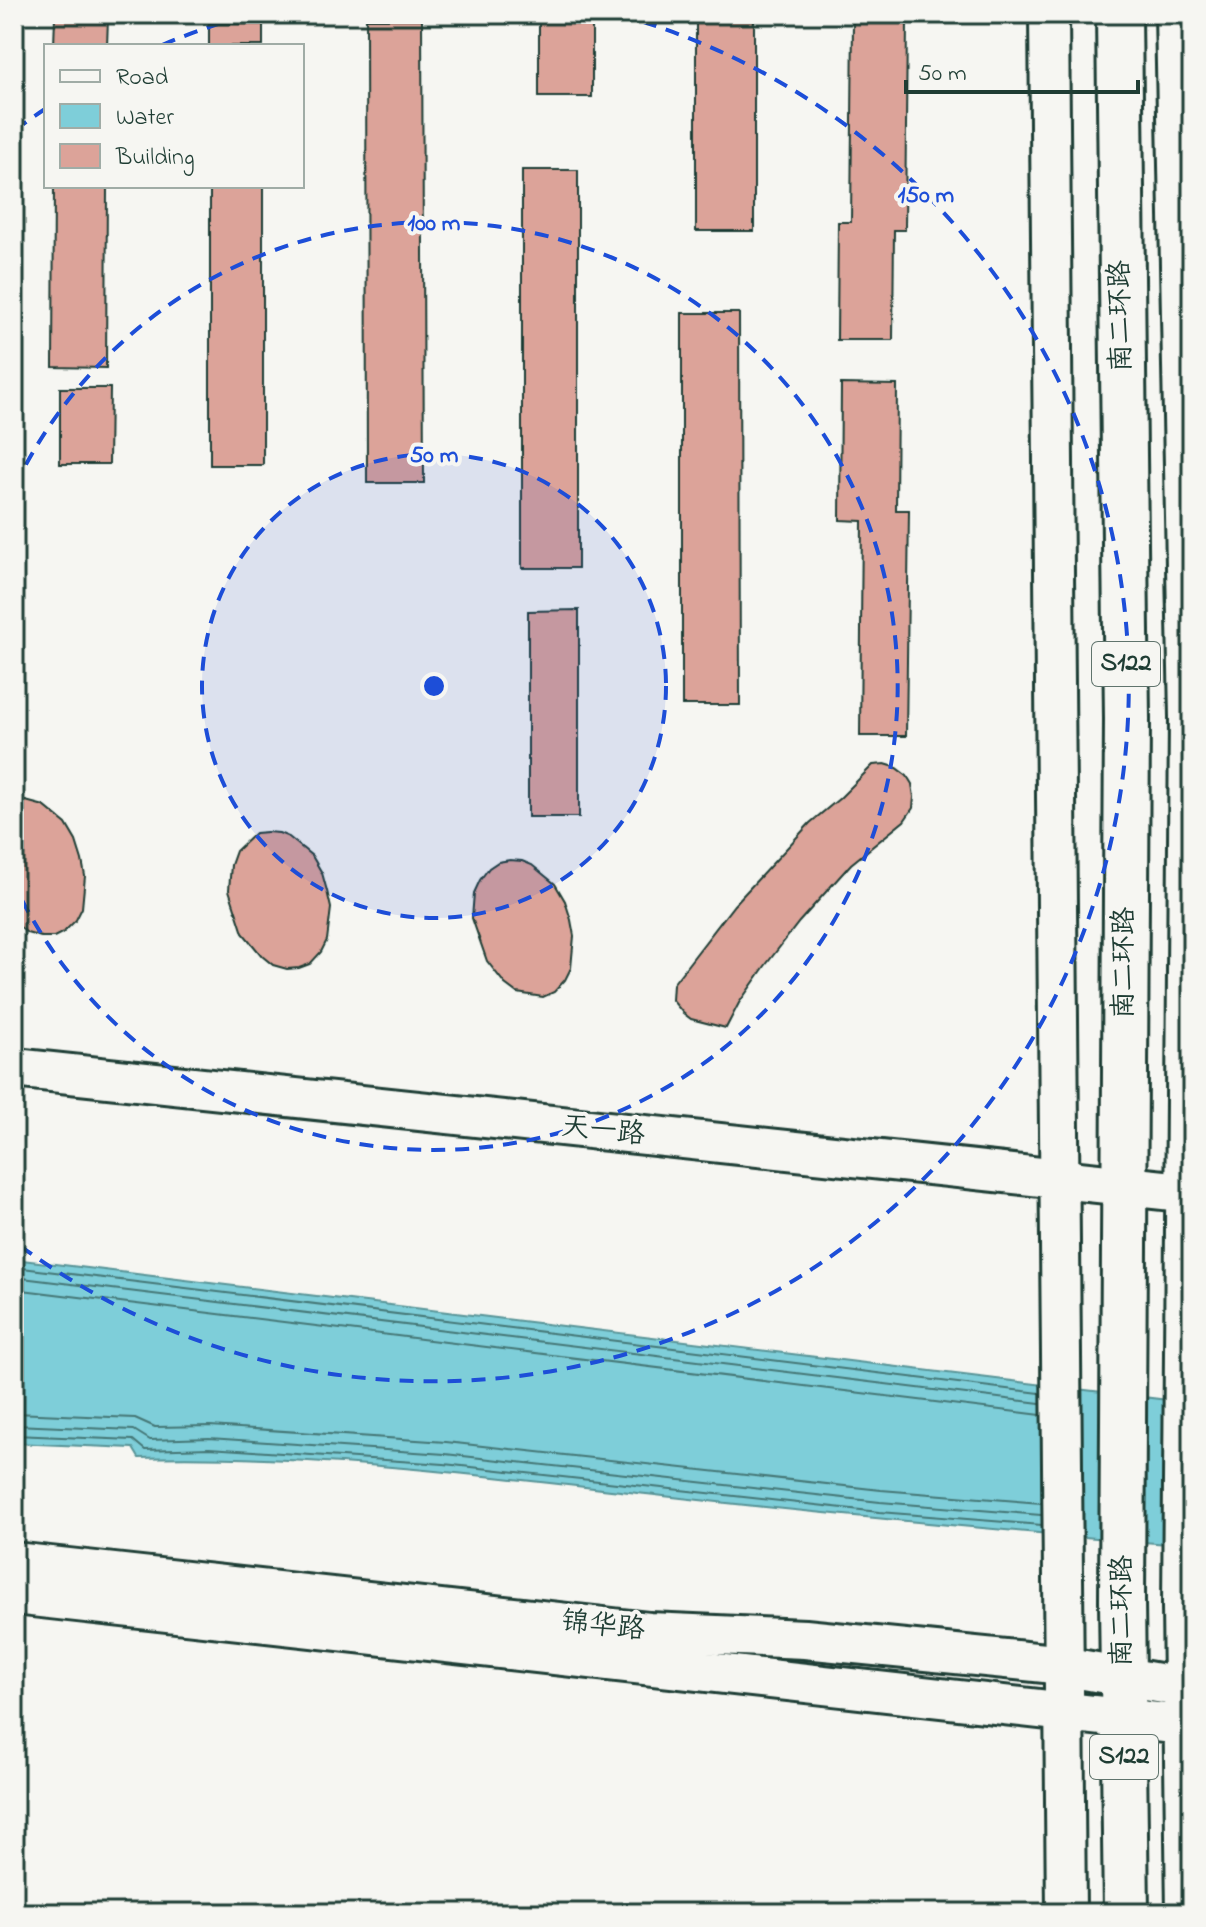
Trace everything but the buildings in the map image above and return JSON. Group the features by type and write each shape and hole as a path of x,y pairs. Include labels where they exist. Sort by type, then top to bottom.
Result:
{"main road":[{"name":"南二环路","path":"1119,14 1127,719 1122,1601 1126,1913"},
{"name":"S122","path":"1178,14 1192,718 1185,1607 1189,1707 1189,1913"}],"street":[{"path":"1049,14 1066,1913"},
{"name":"天一路","path":"14,1068 1190,1193"},
{"name":"锦华路","path":"14,1562 649,1632 805,1639 1063,1666 1123,1698 1189,1707"},
{"name":"锦华路","path":"14,1595 1064,1712 1123,1698"}],"water":[{"path":"14,1259 1192,1403 1192,1546 809,1512 343,1463 207,1457 139,1458 133,1448 14,1443"}]}
